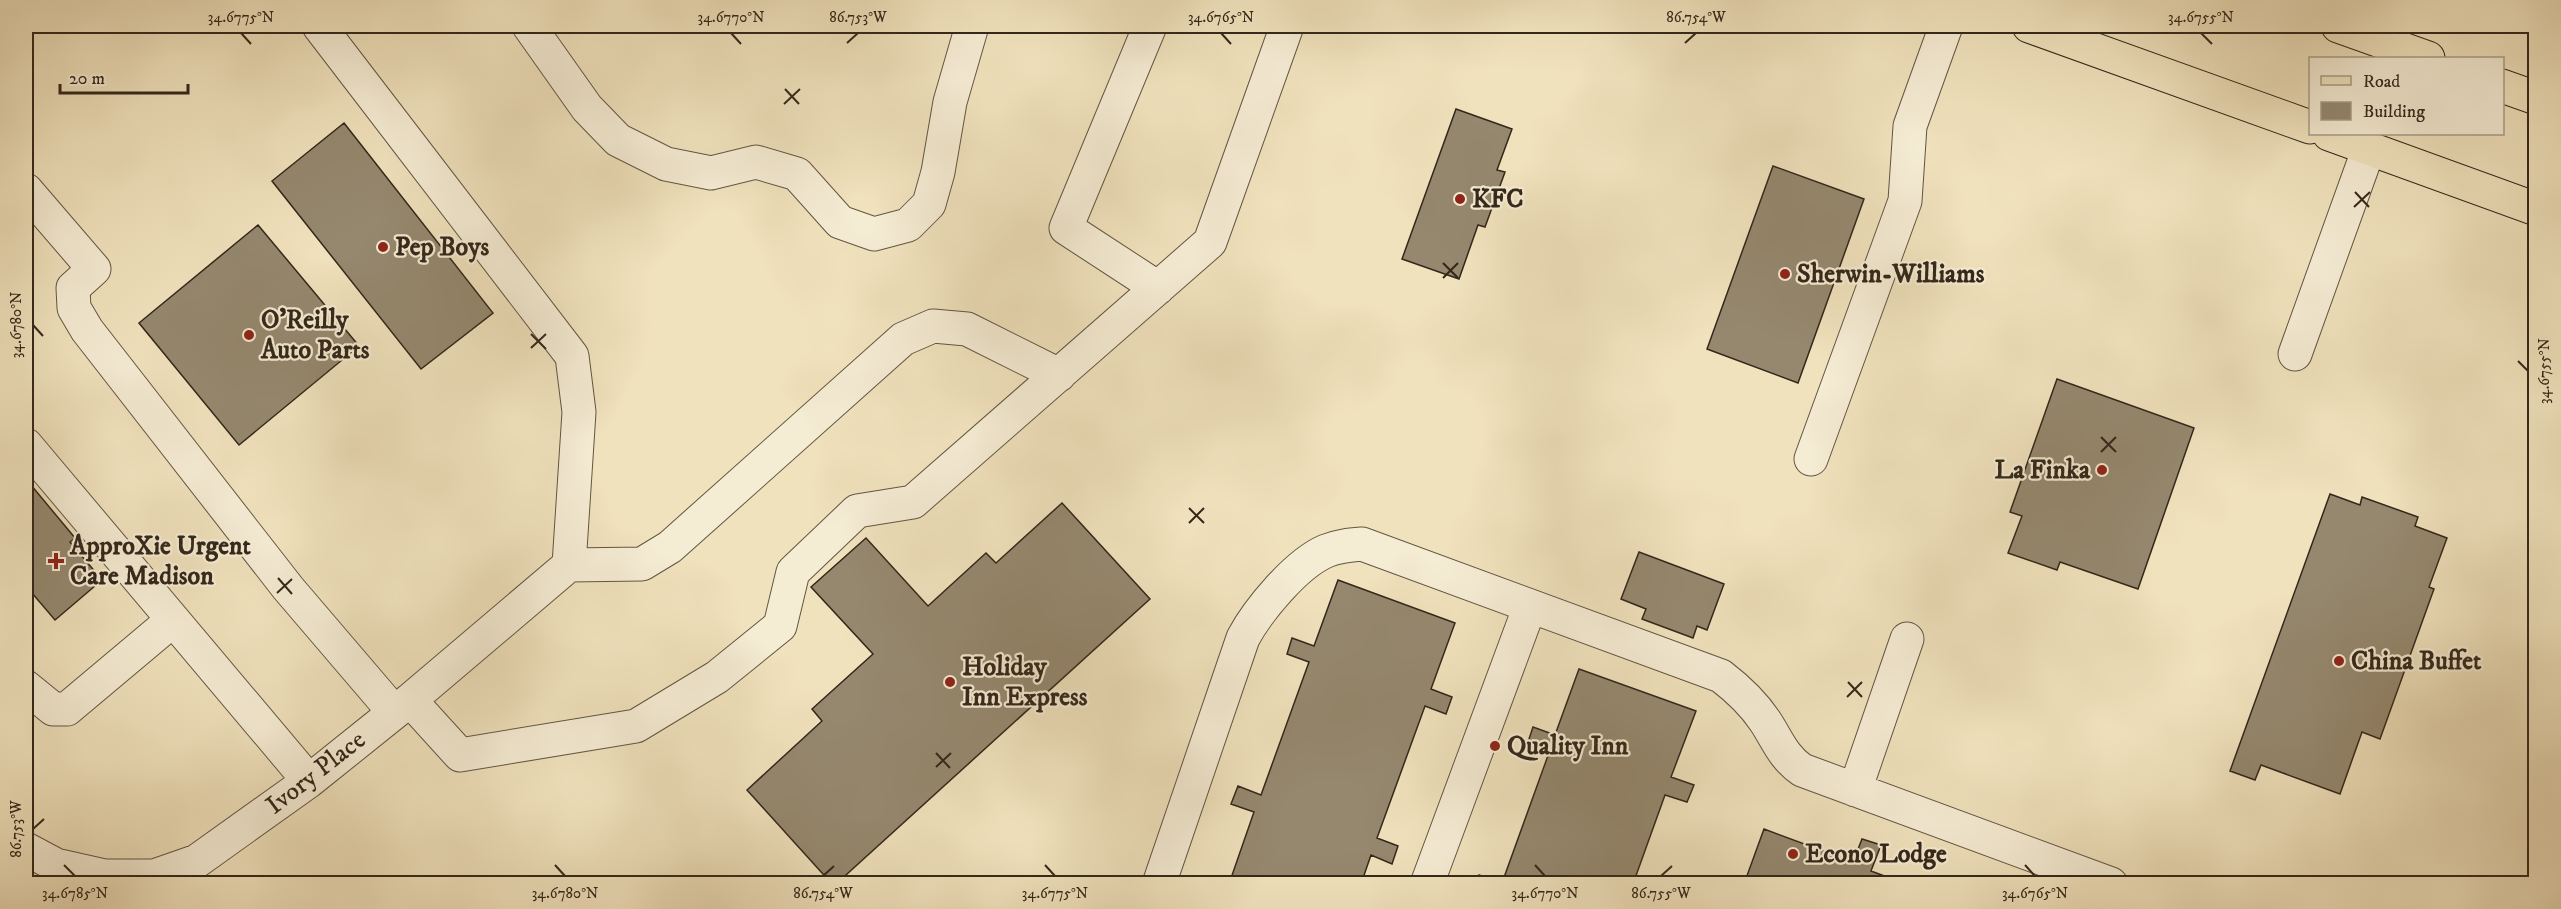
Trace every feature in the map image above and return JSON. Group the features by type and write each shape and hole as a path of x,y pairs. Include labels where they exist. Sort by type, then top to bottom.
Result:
{"main road":[{"path":"2029,26 2309,127"},
{"path":"2338,26 2425,57"},
{"path":"2504,87 2535,98"},
{"path":"2332,135 2535,209"}],"street":[{"path":"320,26 572,356 579,412 569,565 642,564 670,547 903,339 933,326 967,329 1059,375"},
{"path":"529,26 587,108 618,140 666,164 711,173 756,162 797,174 840,222 874,234 908,225 929,204 938,172 950,102 972,26"},
{"path":"1150,26 1066,228 1158,288"},
{"path":"26,190 94,269 73,288 74,308 87,330 288,588 402,706 460,755 636,726 717,677 780,626 794,572 857,511 912,502 1210,242 1287,26"},
{"path":"1811,459 1905,201 1910,126 1946,26"},
{"path":"2295,354 2369,148"},
{"path":"26,445 309,781"},
{"path":"1159,884 1243,638 1264,604 1300,570 1324,552 1343,545 1362,544 1721,676 1741,691 1764,720 1784,755 1802,770 2111,884"},
{"name":"Ivory Place","path":"26,849 56,866 105,876 154,876 197,861 309,781 569,565"},
{"path":"1427,884 1530,606"},
{"path":"26,687 53,709 67,709 173,620"},
{"path":"1855,790 1907,639"}],"building":[{"name":"KFC","path":"1456,109 1512,129 1497,170 1505,172 1485,227 1478,225 1459,279 1402,259"},
{"name":"Pep Boys","path":"344,123 493,313 421,369 272,181"},
{"name":"Sherwin-Williams","path":"1773,166 1864,199 1798,383 1707,349"},
{"name":"O'Reilly Auto Parts","path":"258,225 359,346 239,445 139,323"},
{"name":"La Finka","path":"2057,379 2194,428 2138,589 2060,562 2057,570 2008,553 2022,516 2010,512"},
{"name":"ApproXie Urgent Care Madison","path":"26,479 75,538 70,542 102,580 55,620 32,593 26,597"},
{"name":"China Buffet","path":"2330,494 2360,505 2362,497 2418,517 2415,526 2447,538 2429,587 2434,589 2380,739 2362,732 2340,794 2261,765 2255,780 2230,771"},
{"name":"Holiday Inn Express","path":"1062,503 1150,599 836,884 832,884 747,790 822,721 812,709 873,654 811,587 866,538 928,606 986,553 996,563"},
{"path":"1639,552 1724,584 1707,630 1697,626 1693,638 1642,619 1646,609 1621,599"},
{"name":"Quality Inn","path":"1338,580 1455,623 1431,689 1452,697 1446,714 1425,706 1377,838 1398,846 1392,864 1371,855 1361,884 1237,884 1230,881 1254,812 1231,804 1238,786 1261,795 1309,662 1287,654 1292,638 1314,646"},
{"name":"Quality Inn","path":"1579,669 1696,711 1671,777 1694,785 1687,802 1665,795 1633,884 1476,884 1479,875 1502,883 1550,750 1528,742 1533,727 1555,735"},
{"name":"Econo Lodge","path":"1764,829 1853,862 1862,839 1881,845 1871,871 1906,884 1744,884"}],"place":[{"name":"KFC","path":"1460,199"},
{"name":"Pep Boys","path":"383,247"},
{"name":"Sherwin-Williams","path":"1785,274"},
{"name":"O'Reilly Auto Parts","path":"249,335"},
{"name":"La Finka","path":"2102,470"},
{"name":"ApproXie Urgent Care Madison","path":"56,561"},
{"name":"China Buffet","path":"2339,661"},
{"name":"Holiday Inn Express","path":"950,682"},
{"name":"Quality Inn","path":"1495,746"},
{"name":"Econo Lodge","path":"1793,854"}]}
